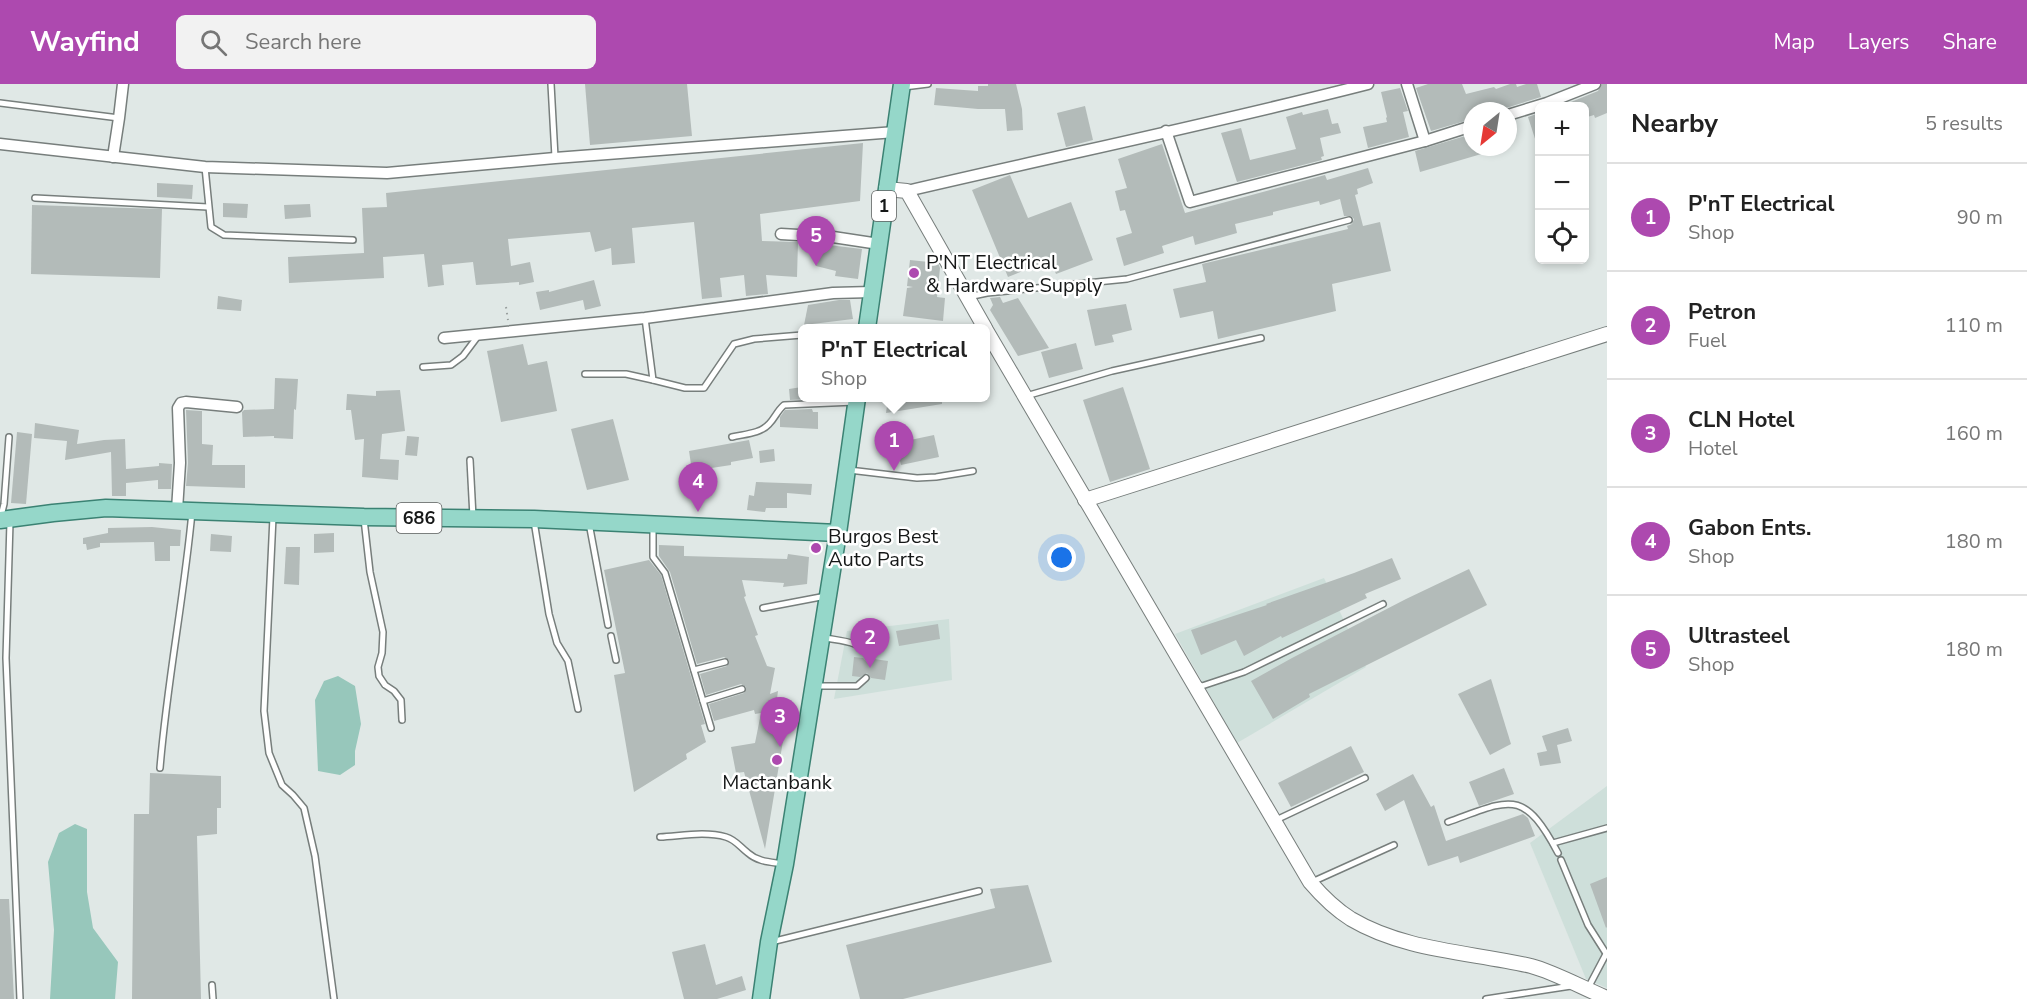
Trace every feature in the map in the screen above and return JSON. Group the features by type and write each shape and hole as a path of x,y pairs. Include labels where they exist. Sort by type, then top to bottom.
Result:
{"main road":[{"name":"1","path":"868,324 902,85"},
{"path":"761,999 838,534 857,402"},
{"name":"686","path":"4,520 106,508 364,517 534,519 838,534"}],"street":[{"path":"113,157 123,84"},
{"path":"886,189 908,191 1261,111 1368,84"},
{"path":"1407,84 1425,141"},
{"path":"1517,112 1595,84"},
{"path":"1166,131 1190,202 1425,141 1463,129"},
{"path":"0,144 205,167 387,173 895,132"},
{"path":"908,191 982,324"},
{"path":"781,234 833,237 879,244"},
{"path":"444,338 645,318 811,296 872,292"},
{"path":"1085,500 1607,334"},
{"path":"990,338 1310,882 1326,900 1349,918 1377,933 1399,940 1534,967 1607,998"},
{"path":"185,510 178,408 181,403 186,402 237,407"}],"lane":[{"path":"551,84 555,158"},
{"path":"902,85 928,84"},
{"path":"0,103 119,118"},
{"path":"205,167 211,227 224,235 353,240"},
{"path":"35,198 208,207"},
{"path":"967,298 987,293 1127,279 1349,220"},
{"path":"645,318 653,380"},
{"path":"423,367 452,365 463,356 479,334"},
{"path":"585,374 626,374 686,388 704,388 734,344 754,339 798,335"},
{"path":"1024,397 1112,371 1261,338"},
{"path":"732,437 758,432 768,426 784,405 828,402"},
{"path":"9,437 4,504 6,658 20,999"},
{"path":"470,460 473,519"},
{"path":"847,470 917,478 974,471"},
{"path":"160,768 164,710 188,551 185,510"},
{"path":"273,514 265,729 269,753 282,785 304,808 315,856 334,999"},
{"path":"364,517 370,572 383,632 382,653 378,667 385,685 401,700 402,720"},
{"path":"534,519 549,614 557,643 568,662 578,709"},
{"path":"589,522 608,625"},
{"path":"653,524 653,557 665,573 711,728"},
{"path":"763,608 827,596"},
{"path":"1192,681 1202,686 1244,672 1383,604"},
{"path":"611,636 615,660"},
{"path":"821,637 860,645 867,650 869,658"},
{"path":"694,670 725,662"},
{"path":"813,686 857,686 866,678"},
{"path":"703,701 742,689"},
{"path":"1274,821 1365,778"},
{"path":"1448,822 1499,804 1515,804 1527,808 1538,818 1558,853"},
{"path":"1553,843 1607,828"},
{"path":"660,837 712,835 725,837 736,842 749,855 761,861 785,864"},
{"path":"1310,882 1394,845"},
{"path":"1486,999 1581,987 1607,954 1588,925 1562,860"},
{"path":"769,942 979,891"},
{"path":"212,985 213,999"}],"shaded area":[{"path":"1324,578 1366,667 1237,743 1175,634"},
{"path":"949,619 952,680 834,699 847,631"},
{"path":"1607,786 1607,988 1586,979 1530,843"}],"green space":[{"path":"338,676 355,686 361,724 355,751 355,765 340,775 318,771 315,700 324,681"},
{"path":"75,824 87,829 87,892 93,928 118,962 115,999 50,999 54,930 48,862 59,833"}],"building":[{"path":"585,84 687,84 692,136 590,145"},
{"path":"988,84 1016,84 1022,109 1023,130 1007,131 1005,109 934,105 936,88 978,91 978,86 988,86"},
{"path":"1428,84 1462,84 1466,94 1510,84 1516,84 1517,87 1537,84 1541,97 1517,104 1517,102 1463,102 1463,122 1431,131 1416,88"},
{"path":"1602,84 1607,84 1607,113 1595,118 1594,115 1589,116 1589,102 1571,102 1598,91"},
{"path":"1400,88 1408,111 1403,112 1409,137 1368,148 1363,127 1387,122 1381,92"},
{"path":"1085,106 1093,140 1066,147 1057,113"},
{"path":"1328,109 1332,124 1338,123 1341,133 1320,138 1324,156 1321,157 1322,160 1237,182 1221,133 1241,128 1250,160 1296,149 1286,117 1302,112 1303,115"},
{"path":"1535,114 1535,139 1528,117"},
{"path":"1463,137 1463,156 1475,156 1420,172 1415,151"},
{"path":"863,143 860,201 760,214 762,241 798,242 797,277 766,275 768,294 746,296 744,275 720,278 722,297 702,299 694,222 632,228 635,263 612,265 611,248 595,252 590,232 508,239 511,266 530,262 534,282 519,285 519,282 476,285 473,262 442,265 444,285 428,287 424,254 383,257 384,278 289,283 288,257 364,253 362,208 387,207 386,193"},
{"path":"1162,144 1185,213 1325,175 1327,180 1368,168 1373,183 1357,189 1358,194 1355,195 1363,226 1380,222 1391,271 1332,284 1336,311 1218,339 1213,311 1180,318 1173,289 1206,282 1202,264 1348,229 1347,226 1352,224 1354,219 1351,216 1344,216 1340,199 1320,205 1319,201 1235,224 1237,233 1195,245 1193,236 1162,246 1164,253 1124,266 1116,238 1132,233 1125,210 1120,211 1115,191 1127,188 1118,159"},
{"path":"1010,175 1028,218 1071,202 1093,260 1056,274 1050,260 1008,277 972,190"},
{"path":"157,183 193,185 192,199 157,197"},
{"path":"223,203 248,204 247,218 223,217"},
{"path":"310,204 311,217 285,219 284,205"},
{"path":"32,205 162,209 160,278 31,274"},
{"path":"820,244 862,249 858,279 835,276 836,271 816,266"},
{"path":"910,260 938,263 940,268 937,297 945,298 943,321 903,316 907,288 913,287 907,286"},
{"path":"594,280 601,306 585,310 583,300 540,310 536,292 549,290 549,292"},
{"path":"218,296 242,300 241,311 217,309"},
{"path":"1000,297 1003,303 1018,298 1049,348 1018,356 990,310 993,305 990,298"},
{"path":"850,300 853,319 804,324 808,305"},
{"path":"1126,304 1132,330 1112,335 1114,342 1095,346 1087,310"},
{"path":"1076,343 1083,369 1049,378 1041,352"},
{"path":"523,344 528,365 547,361 557,411 501,422 487,351"},
{"path":"275,378 298,379 293,439 274,438 274,436 243,437 242,412 244,410 274,409"},
{"path":"1123,387 1150,469 1110,482 1083,400"},
{"path":"798,388 798,400 790,400 789,389"},
{"path":"400,390 405,431 382,434 380,459 399,460 398,480 362,477 364,439 355,440 351,410 346,410 347,394 376,396 376,391"},
{"path":"887,402 942,402 942,404 886,413"},
{"path":"812,409 813,412 818,412 818,429 780,427 780,417 785,410"},
{"path":"186,410 202,411 202,444 213,445 212,465 245,465 245,488 186,486 188,463"},
{"path":"613,419 629,480 587,490 571,429"},
{"path":"35,423 79,430 77,444 125,439 126,469 159,466 159,463 172,464 171,489 158,489 158,480 126,483 126,496 112,496 111,452 65,460 67,441 34,438"},
{"path":"17,432 32,434 26,504 11,503"},
{"path":"934,435 939,457 901,465 896,443"},
{"path":"407,436 419,437 417,456 405,455"},
{"path":"749,440 753,458 731,462 731,465 692,471 689,451"},
{"path":"774,449 775,461 760,463 759,451"},
{"path":"756,482 812,484 811,495 787,493 787,508 766,508 765,512 747,510 749,495 754,496"},
{"path":"152,527 181,530 180,546 170,546 170,561 155,561 154,542 100,543 100,547 87,550 86,544 83,544 83,538 108,533 108,528"},
{"path":"334,533 334,552 314,553 314,534"},
{"path":"211,534 232,536 231,552 210,551"},
{"path":"659,545 684,546 684,556 787,559 788,554 809,557 807,584 783,587 784,583 742,580 746,596 744,597 758,635 755,636 767,666 775,668 770,694 778,691 775,714 788,711 765,849 744,772 736,773 731,747 755,743 761,713 755,714 754,710 714,721 709,704 744,693 746,687 741,684 706,695 700,674 727,666 729,660 724,657 697,664 670,572 659,556"},
{"path":"286,547 300,547 299,585 284,584"},
{"path":"1392,558 1401,579 1365,594 1367,598 1282,638 1281,636 1244,656 1236,640 1201,655 1191,630 1267,605"},
{"path":"649,560 661,575 705,724 701,725 706,742 686,754 687,759 634,792 614,675 625,673 604,570"},
{"path":"1469,569 1487,605 1309,694 1310,697 1273,719 1251,681 1406,599"},
{"path":"938,624 940,639 899,646 896,631"},
{"path":"854,657 863,658 868,663 874,659 888,661 885,680 871,678 867,673 860,677 852,676"},
{"path":"1491,679 1511,744 1490,755 1458,694"},
{"path":"1568,728 1572,741 1557,745 1561,763 1540,766 1537,753 1547,751 1542,736"},
{"path":"1351,746 1364,772 1291,807 1278,783"},
{"path":"1504,768 1514,794 1479,806 1469,782"},
{"path":"150,773 221,776 221,808 217,808 217,834 197,836 201,999 132,999 134,814 149,814"},
{"path":"1413,774 1431,807 1434,805 1446,841 1523,814 1528,818 1535,836 1460,863 1458,856 1428,866 1404,800 1385,811 1376,794"},
{"path":"1607,877 1607,927 1606,928 1590,884"},
{"path":"1028,885 1052,962 903,999 860,999 846,945 995,908 990,889"},
{"path":"0,899 9,899 14,999 0,999"},
{"path":"705,944 716,985 742,976 746,990 717,999 684,999 672,952"}],"place":[{"name":"Ultrasteel","path":"816,266"},
{"name":"P'NT Electrical & Hardware Supply","path":"914,273"},
{"name":"P'nT Electrical","path":"894,471"},
{"name":"Gabon Ents.","path":"698,512"},
{"name":"Burgos Best Auto Parts","path":"816,548"},
{"name":"Petron","path":"870,668"},
{"name":"CLN Hotel","path":"780,747"},
{"name":"Mactanbank","path":"777,760"}]}
